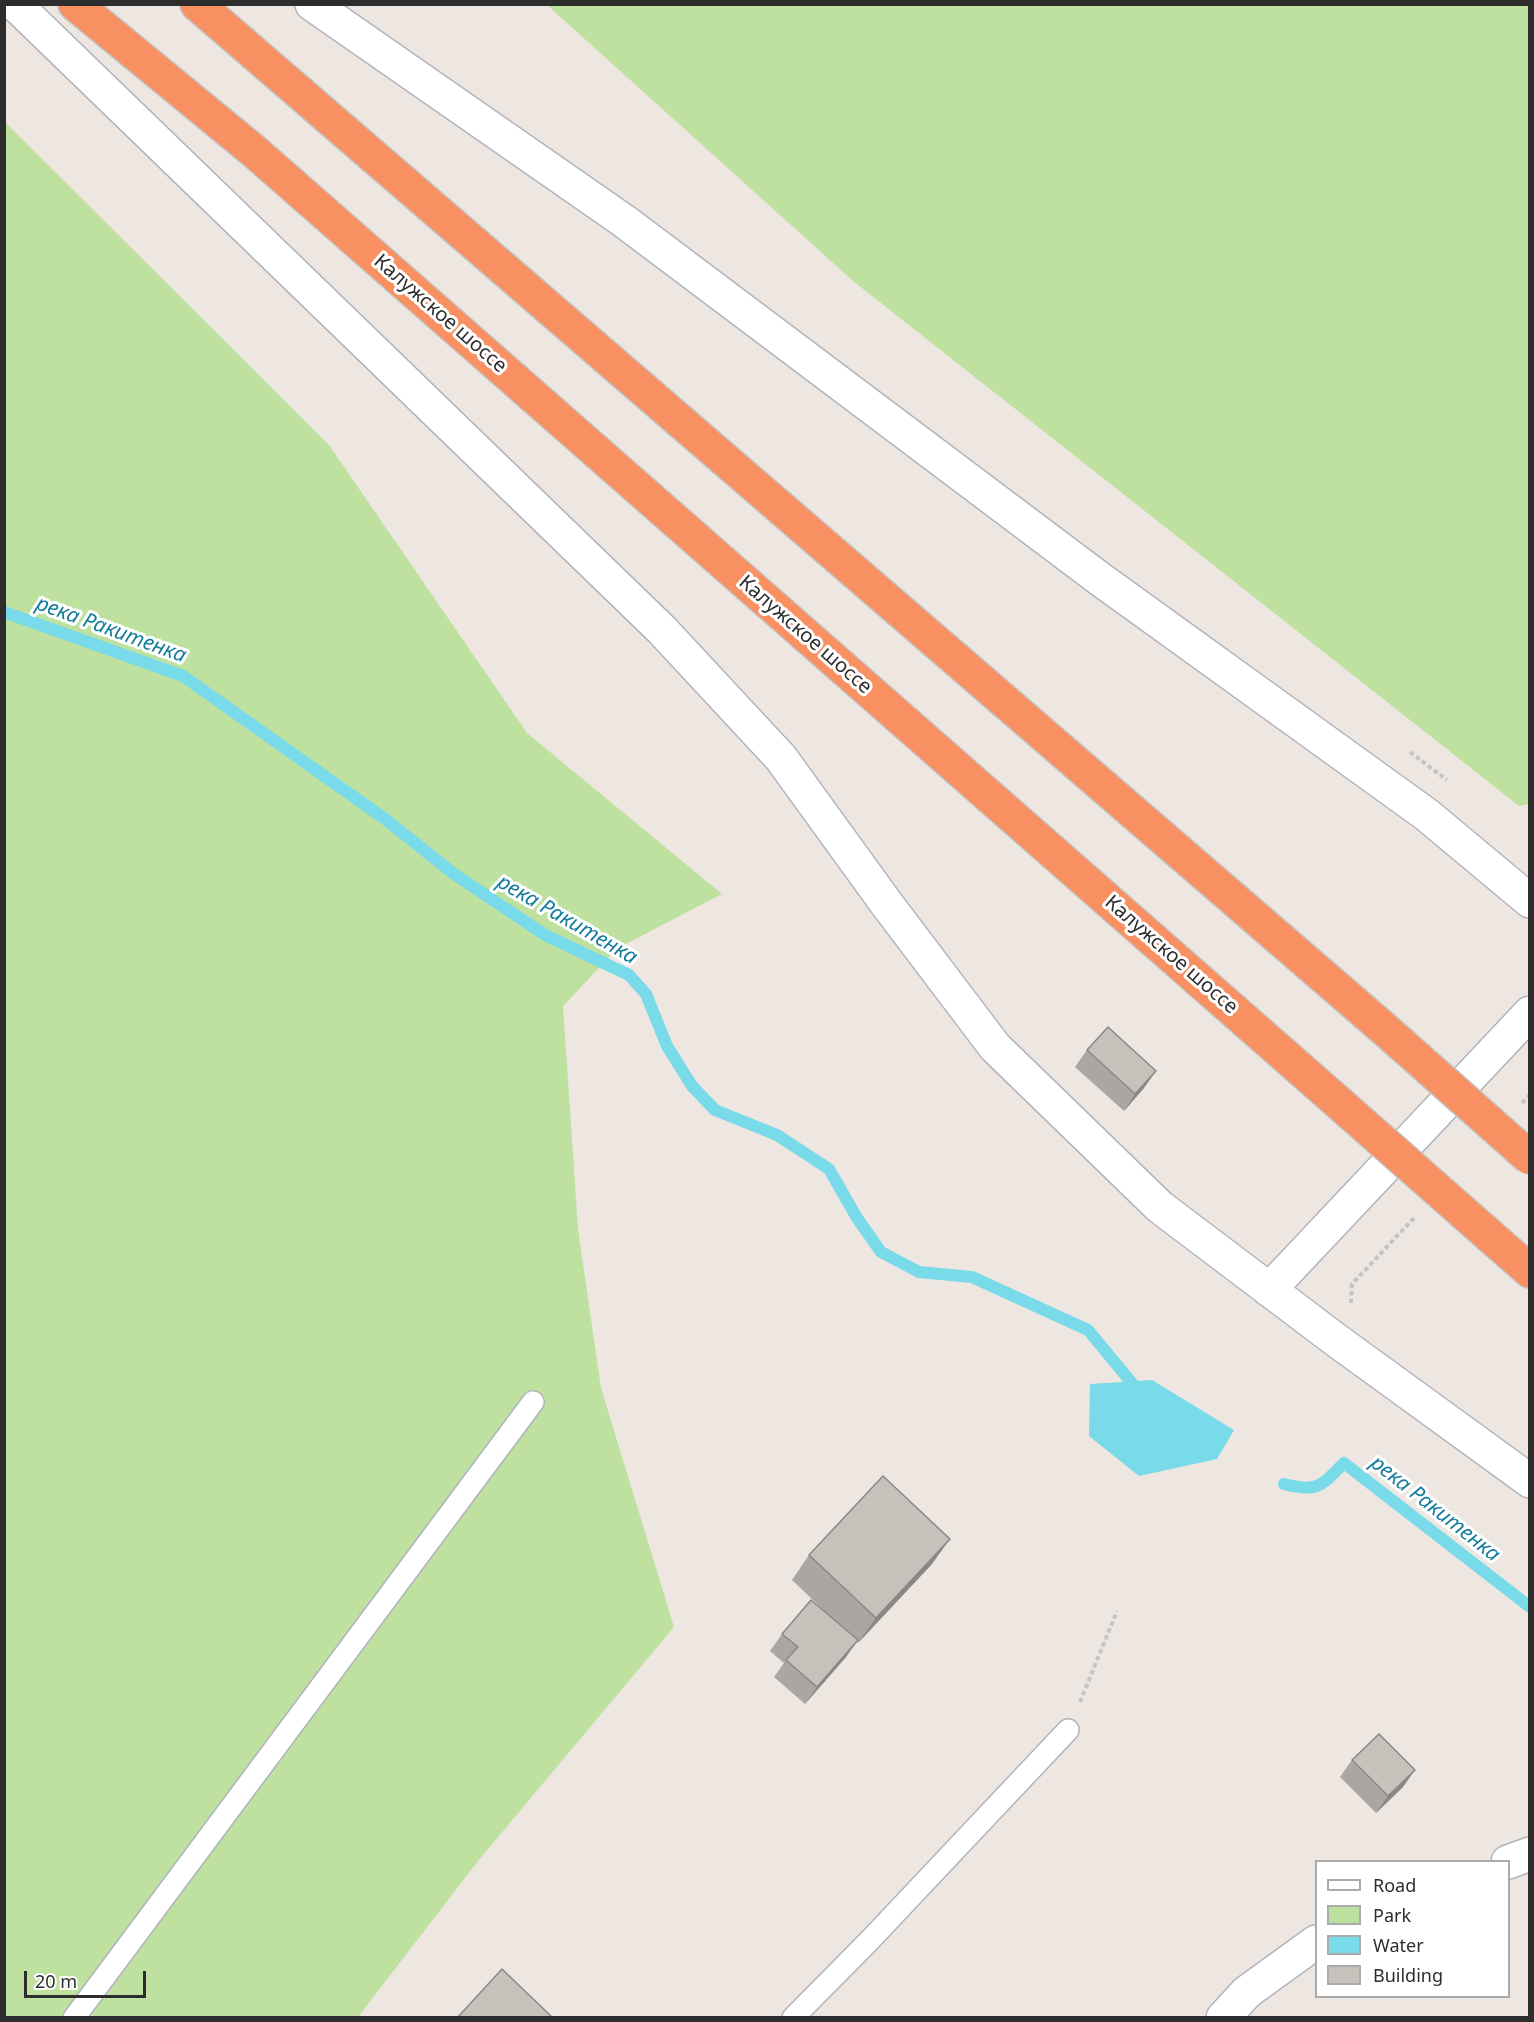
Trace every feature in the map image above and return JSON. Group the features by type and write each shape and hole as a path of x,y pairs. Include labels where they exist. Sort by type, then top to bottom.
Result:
{"highway":[{"name":"Калужское шоссе","path":"75,4 264,160 1530,1271"},
{"path":"197,4 1382,1027 1530,1158"}],"street":[{"path":"15,4 662,630 781,758 886,903 995,1047 1160,1207 1269,1290 1530,1480"},
{"path":"312,4 624,221 1100,579 1428,815 1530,901"},
{"path":"1269,1290 1530,1013"},
{"path":"1510,1862 1530,1854"},
{"path":"1223,2018 1247,1992 1315,1943"}],"lane":[{"path":"74,2018 533,1402"},
{"path":"793,2018 1068,1730"}],"path":[{"path":"1068,1730 1117,1611"}],"green space":[{"path":"547,5 1529,5 1529,804 1519,806 853,281"},
{"path":"4,121 329,445 527,733 722,894 618,948 563,1006 578,1229 601,1388 674,1627 478,1861 358,2017 103,2018 91,2015 90,2018 5,2017"}],"water":[{"path":"1152,1380 1234,1430 1217,1459 1139,1476 1089,1436 1090,1384"}],"building":[{"path":"1108,1027 1156,1071 1135,1094 1087,1050"},
{"path":"883,1476 950,1539 876,1618 809,1555"},
{"path":"811,1600 858,1640 817,1687 786,1660 798,1647 782,1634"},
{"path":"1379,1734 1415,1770 1388,1796 1352,1760"},
{"path":"502,1969 553,2018 457,2018"}],"waterway":[{"name":"река Ракитенка","path":"4,612 183,676 385,819 454,874 545,935 629,975 646,994 667,1046 692,1086 715,1110 777,1135 829,1169 857,1218 881,1252 919,1272 972,1277 1088,1330 1141,1394"},
{"name":"река Ракитенка","path":"1284,1484 1304,1488 1318,1486 1344,1463 1530,1607"}]}
